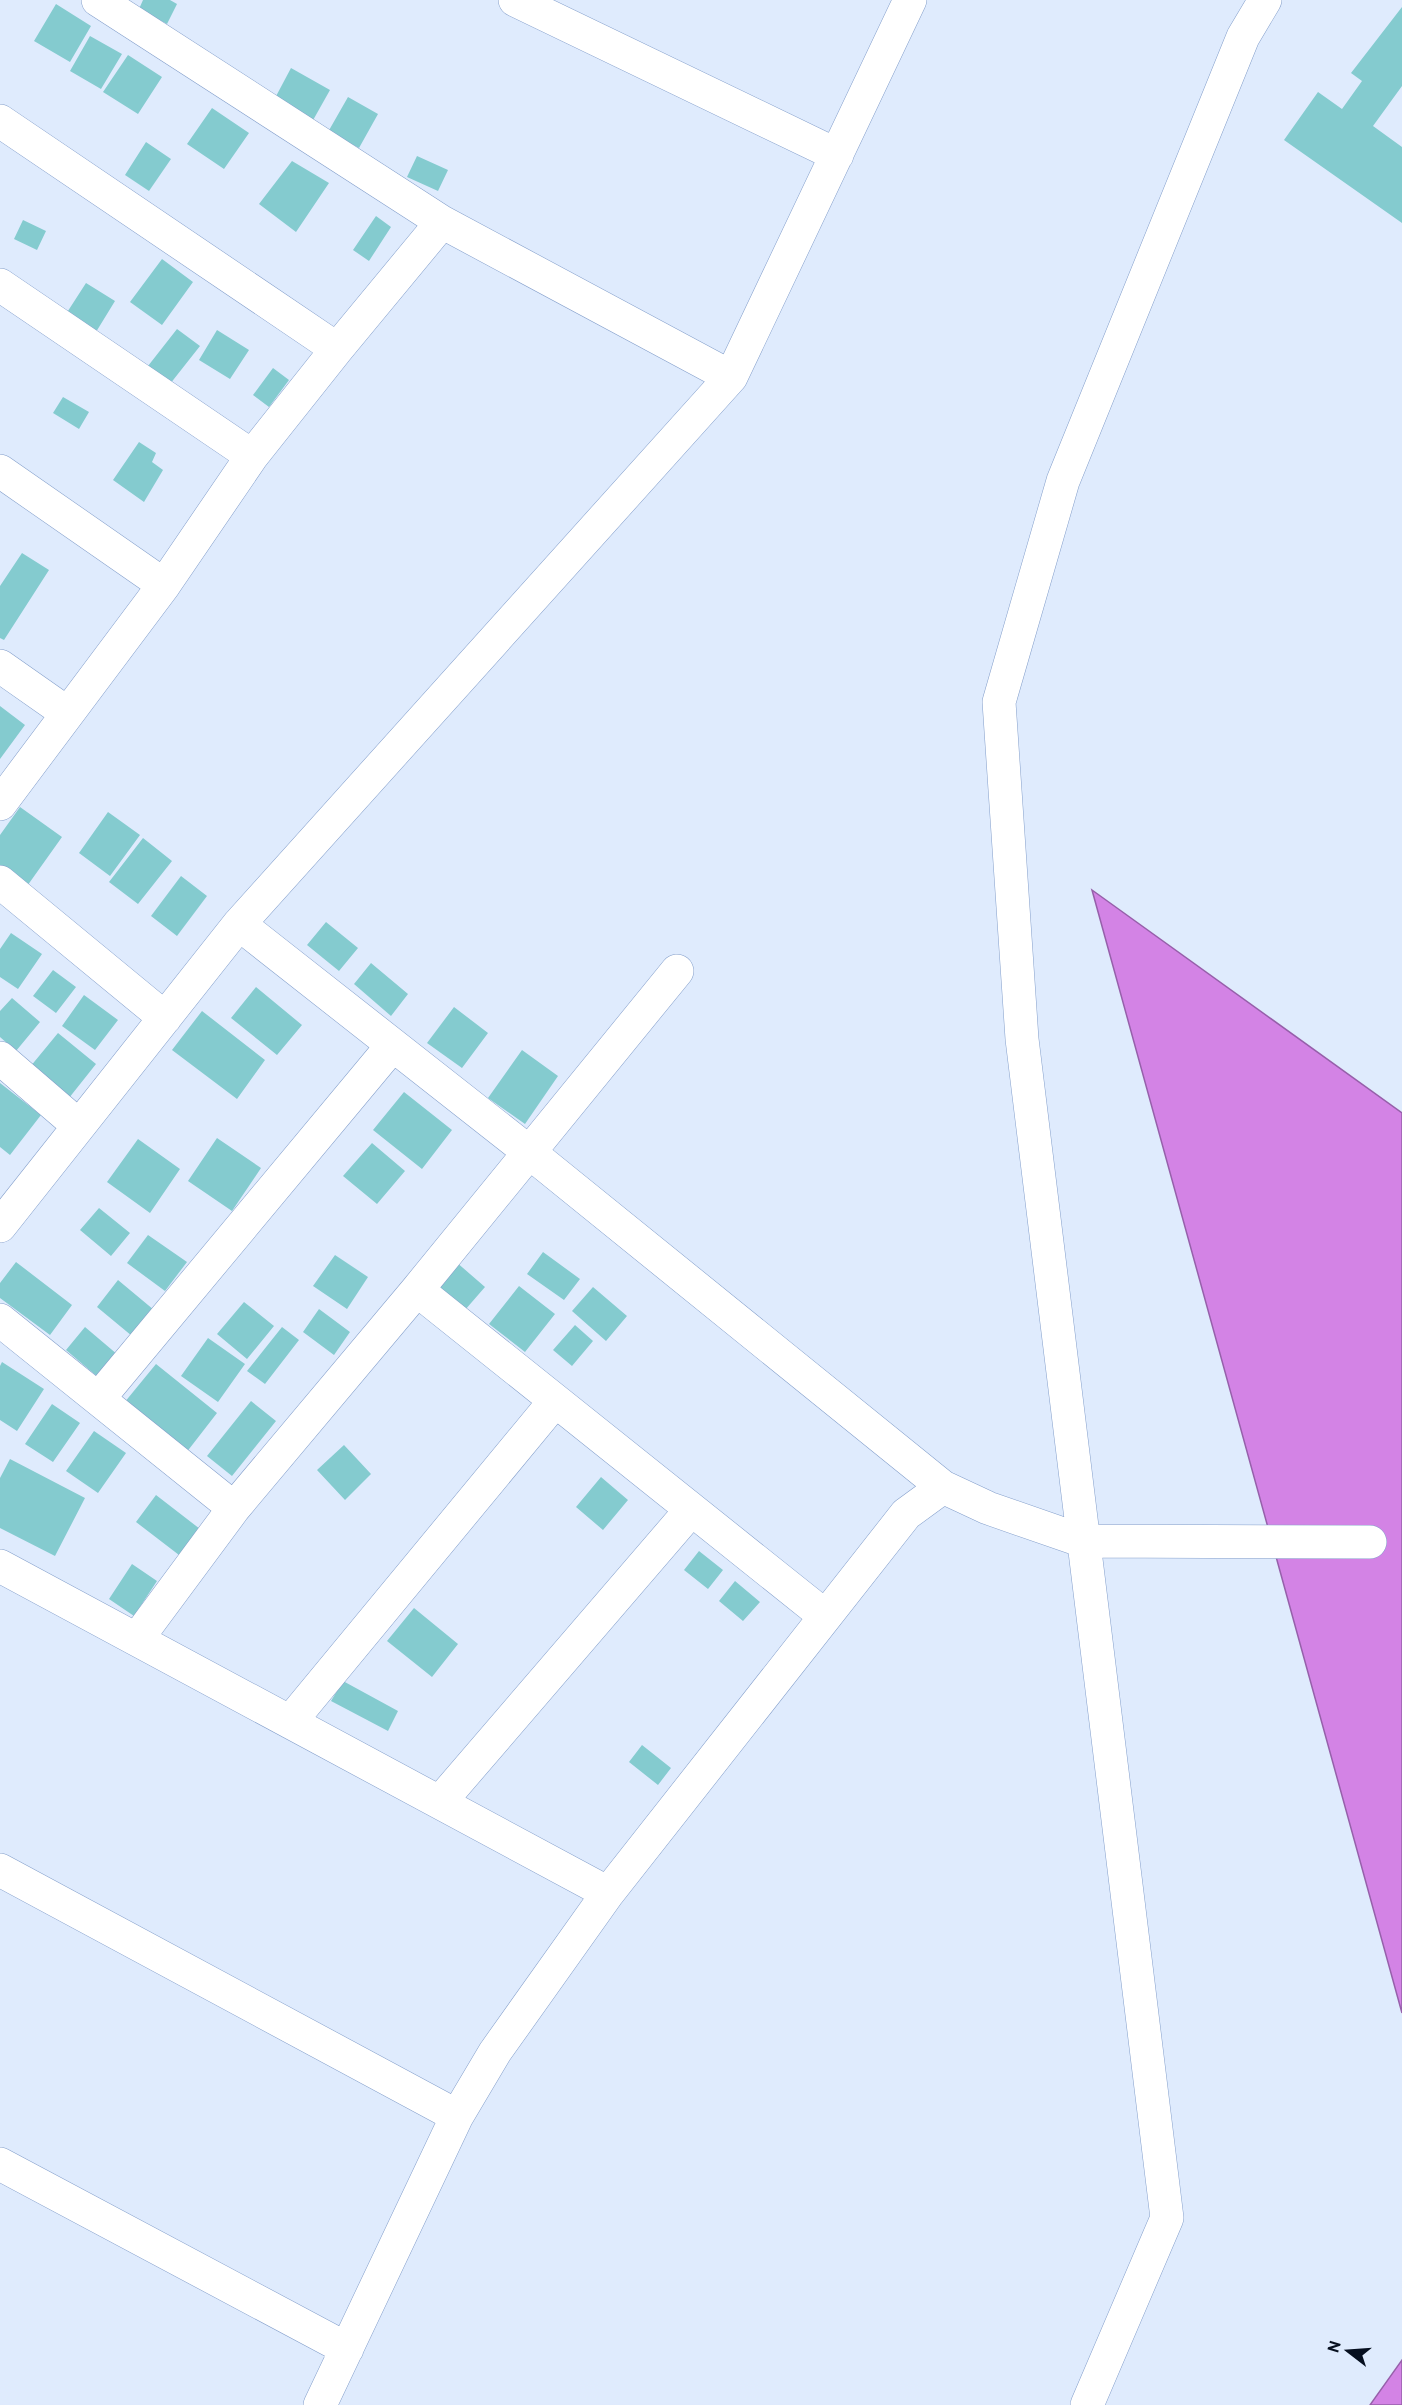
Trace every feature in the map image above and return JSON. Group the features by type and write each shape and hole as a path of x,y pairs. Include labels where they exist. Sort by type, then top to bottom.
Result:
{"street":[{"path":"98,0 442,222 731,377"},
{"path":"515,0 837,155"},
{"path":"0,1226 239,924 731,377 910,0"},
{"path":"1087,2405 1167,2218 1022,1039 999,702 1063,481 1243,37 1265,0"},
{"path":"0,121 337,349"},
{"path":"0,804 164,585 252,456 442,222"},
{"path":"0,285 252,456"},
{"path":"0,471 164,585"},
{"path":"0,666 67,712"},
{"path":"0,882 165,1018"},
{"path":"239,924 529,1152 943,1487 988,1508 1083,1541 1370,1542"},
{"path":"137,1639 234,1508 417,1290 676,971"},
{"path":"99,1398 392,1046"},
{"path":"0,1058 79,1126"},
{"path":"417,1290 825,1616"},
{"path":"0,1320 234,1508"},
{"path":"290,1722 555,1401"},
{"path":"320,2405 457,2116 495,2052 608,1893 825,1616 906,1514 943,1487"},
{"path":"440,1803 691,1510"},
{"path":"0,1566 608,1893"},
{"path":"0,1870 457,2116"},
{"path":"0,2164 347,2349"}],"shaded area":[{"path":"1092,890 1402,1113 1402,2013"},
{"path":"1402,2360 1402,2405 1370,2405"}],"building":[{"path":"143,0 170,0 177,4 167,24 139,9"},
{"path":"56,4 91,26 70,62 34,41"},
{"path":"1402,7 1402,86 1373,126 1402,147 1402,223 1284,140 1318,92 1342,109 1362,81 1351,73"},
{"path":"90,36 122,54 101,89 70,71"},
{"path":"128,55 162,77 138,114 103,92"},
{"path":"291,68 330,90 312,122 274,100"},
{"path":"348,97 378,114 359,148 328,132"},
{"path":"212,108 249,133 224,169 187,144"},
{"path":"146,142 171,159 149,191 125,175"},
{"path":"417,156 448,170 438,191 407,177"},
{"path":"292,161 329,183 296,232 259,204"},
{"path":"376,216 391,227 369,261 353,250"},
{"path":"23,220 46,231 37,250 14,239"},
{"path":"162,259 193,282 162,325 130,302"},
{"path":"86,283 115,301 96,332 66,314"},
{"path":"177,329 200,346 170,384 148,366"},
{"path":"217,330 249,350 230,379 199,360"},
{"path":"273,368 289,380 269,407 253,395"},
{"path":"63,397 89,412 79,429 53,413"},
{"path":"139,442 156,453 152,462 163,470 144,502 113,480"},
{"path":"22,553 49,570 4,640 0,638 0,586"},
{"path":"0,706 25,725 0,759"},
{"path":"20,807 62,837 25,889 0,872 0,835"},
{"path":"108,812 140,835 110,876 79,853"},
{"path":"143,838 172,861 138,904 109,882"},
{"path":"181,876 207,896 177,936 151,916"},
{"path":"326,922 358,948 339,971 307,945"},
{"path":"11,933 42,954 18,989 0,977 0,949"},
{"path":"371,963 408,994 391,1016 354,984"},
{"path":"53,970 76,987 56,1013 33,996"},
{"path":"256,987 302,1025 277,1055 231,1018"},
{"path":"84,995 118,1020 95,1050 62,1026"},
{"path":"12,998 40,1022 16,1051 0,1037 0,1011"},
{"path":"454,1007 488,1033 462,1068 427,1043"},
{"path":"202,1011 265,1060 237,1099 172,1050"},
{"path":"58,1033 96,1064 69,1098 30,1067"},
{"path":"522,1050 558,1076 525,1124 488,1098"},
{"path":"0,1083 41,1115 10,1155 0,1147"},
{"path":"404,1092 452,1130 422,1169 373,1130"},
{"path":"217,1138 261,1168 232,1211 188,1181"},
{"path":"138,1139 180,1169 150,1213 107,1182"},
{"path":"372,1143 405,1171 377,1204 343,1176"},
{"path":"99,1208 130,1233 111,1256 80,1230"},
{"path":"148,1235 187,1262 165,1291 127,1263"},
{"path":"543,1252 580,1279 564,1300 527,1274"},
{"path":"335,1255 368,1277 347,1309 313,1286"},
{"path":"455,1261 485,1287 465,1310 435,1284"},
{"path":"16,1262 72,1305 50,1335 0,1298 0,1283"},
{"path":"118,1280 154,1310 132,1336 97,1307"},
{"path":"519,1286 555,1314 525,1352 489,1324"},
{"path":"593,1287 627,1316 606,1341 572,1311"},
{"path":"244,1302 274,1326 247,1359 217,1334"},
{"path":"319,1309 350,1332 334,1355 303,1332"},
{"path":"575,1325 593,1341 572,1366 553,1350"},
{"path":"85,1327 118,1355 99,1378 66,1350"},
{"path":"282,1327 299,1340 265,1384 247,1371"},
{"path":"208,1338 245,1364 218,1402 181,1376"},
{"path":"2,1362 44,1389 17,1431 0,1420 0,1366"},
{"path":"156,1364 217,1413 186,1453 124,1403"},
{"path":"251,1401 276,1421 232,1476 207,1456"},
{"path":"52,1404 80,1423 53,1462 25,1444"},
{"path":"94,1431 126,1453 98,1493 66,1471"},
{"path":"344,1445 371,1474 345,1500 317,1470"},
{"path":"10,1459 85,1498 55,1556 0,1528 0,1478"},
{"path":"601,1477 628,1500 603,1530 576,1507"},
{"path":"156,1495 200,1529 179,1555 136,1522"},
{"path":"699,1551 723,1570 708,1589 684,1570"},
{"path":"132,1564 157,1581 134,1616 109,1599"},
{"path":"735,1581 760,1602 743,1621 719,1601"},
{"path":"414,1608 458,1644 432,1677 387,1641"},
{"path":"343,1681 398,1711 388,1731 331,1701"},
{"path":"642,1745 671,1768 658,1785 629,1762"}]}
